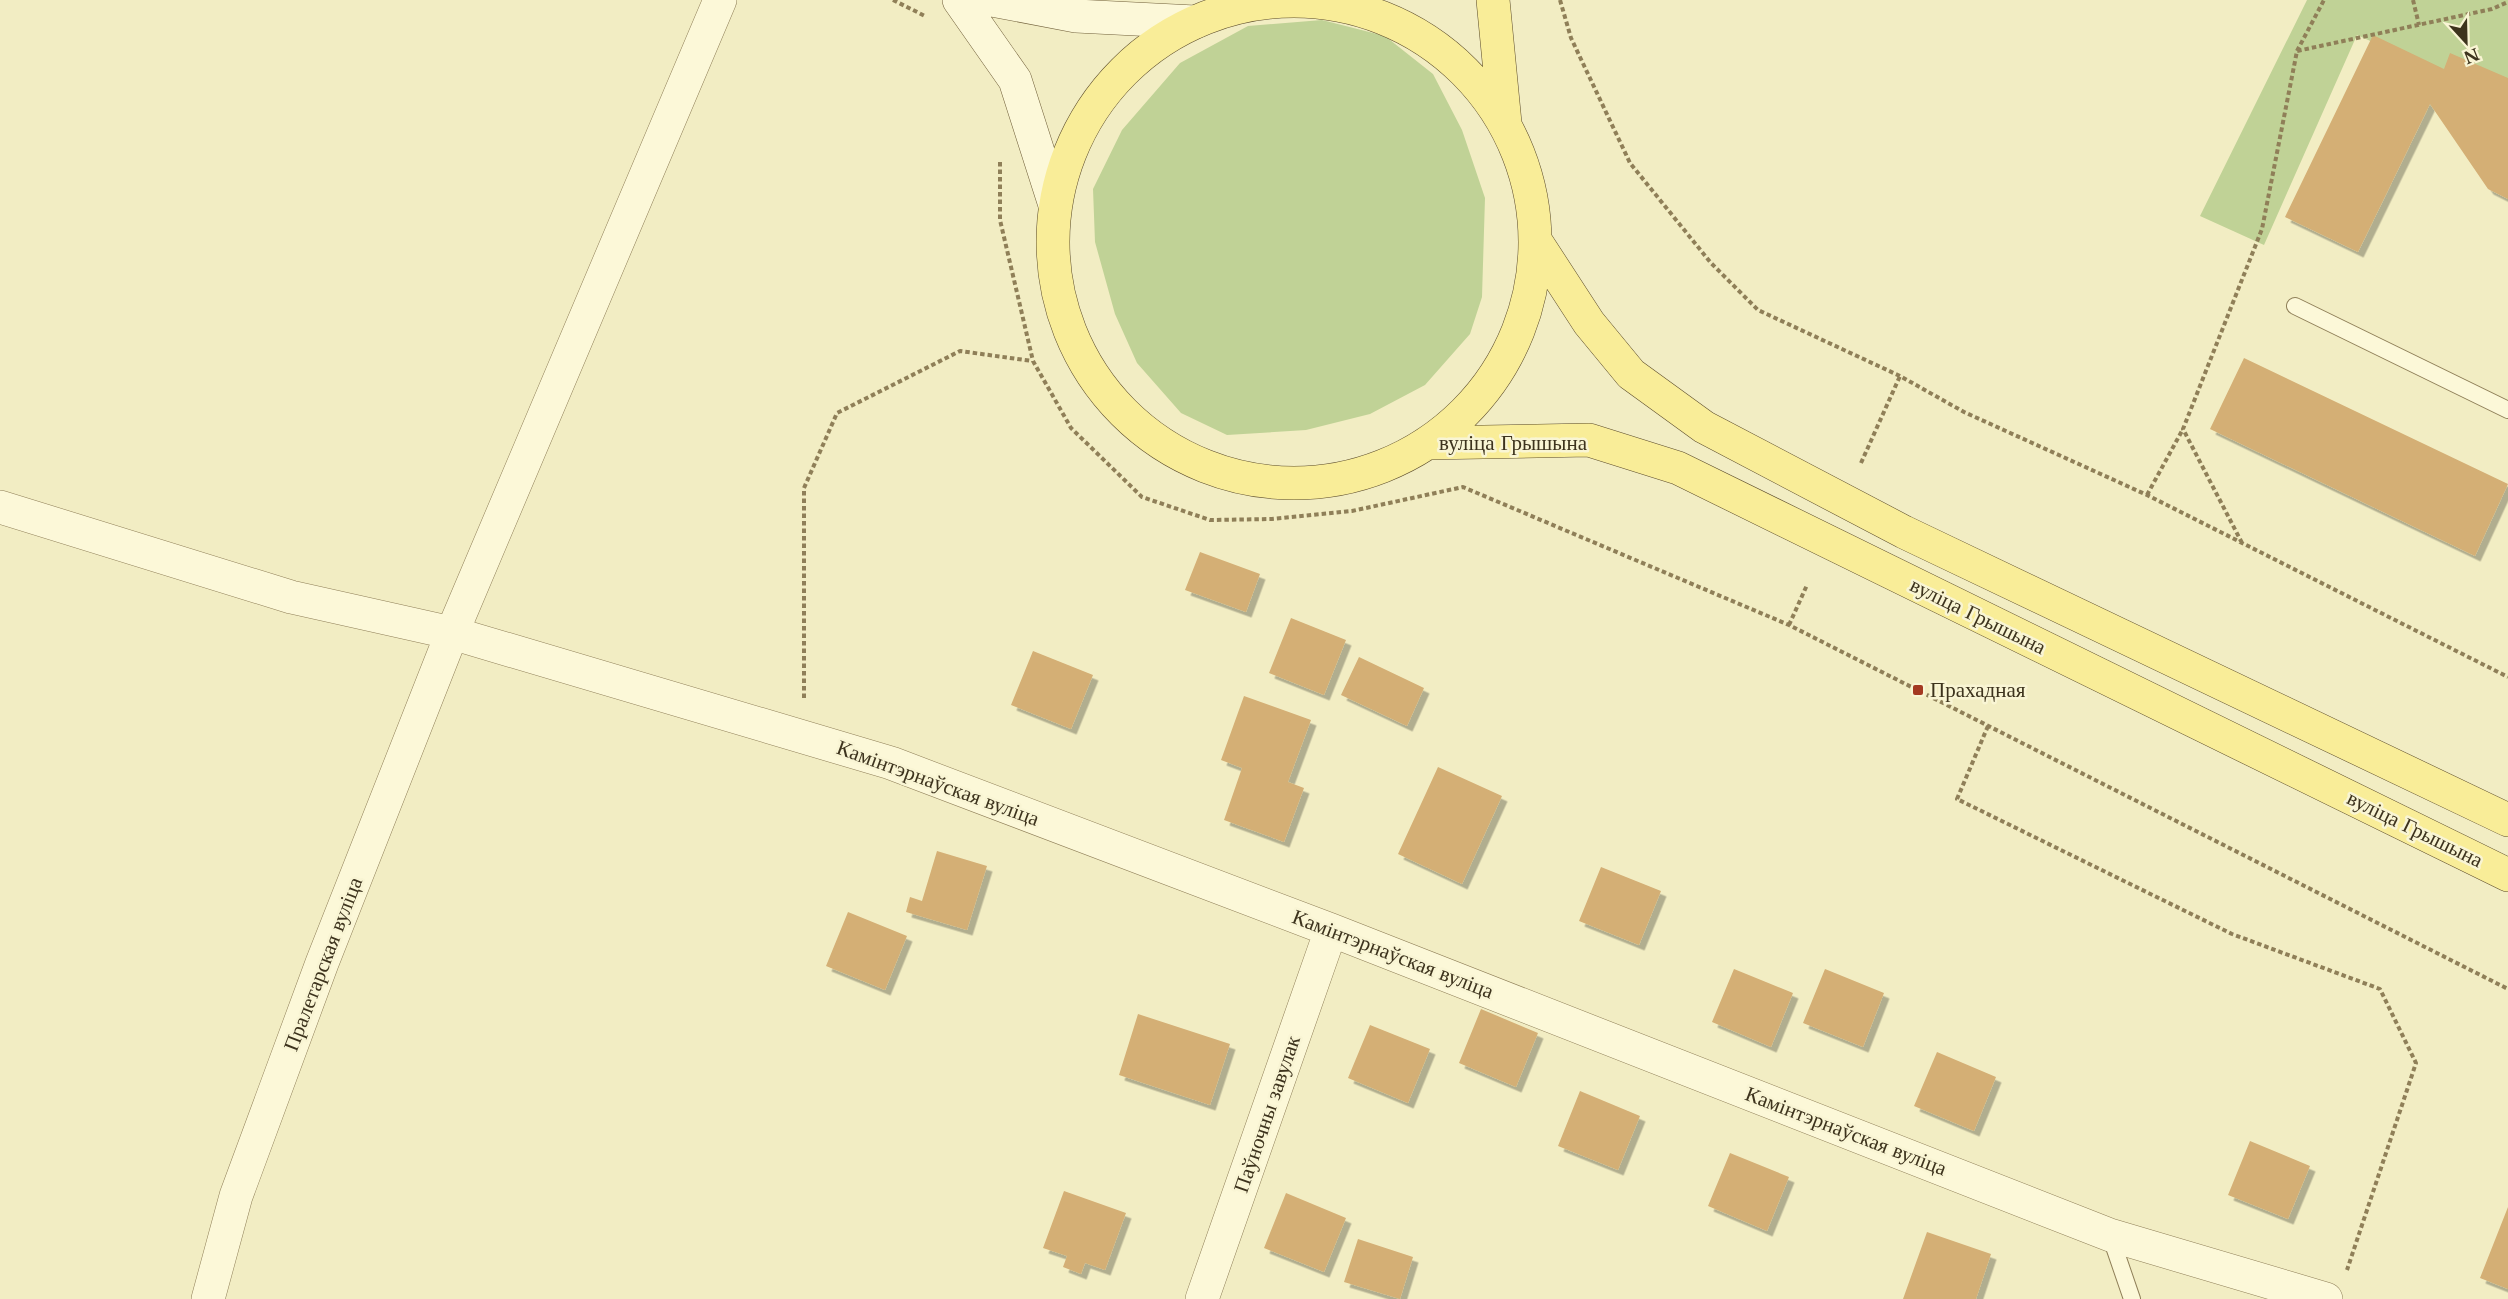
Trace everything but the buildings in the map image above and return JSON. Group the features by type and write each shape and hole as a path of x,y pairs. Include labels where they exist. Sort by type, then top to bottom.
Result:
{"main road":[{"path":"1493,0 1505,125"},
{"path":"1273,1 1311,1 1351,8 1398,25 1424,39 1456,63 1483,92 1505,125 1524,171 1532,200 1535,240 1530,289 1523,318 1507,355 1486,388 1459,418 1427,443 1392,462 1355,476 1316,483 1275,483 1236,477 1198,465 1163,445 1125,414 1104,392 1082,359 1065,323 1056,285 1052,244 1055,205 1064,166 1080,130 1101,96 1128,66 1160,41 1195,22 1233,9 1273,1"},
{"name":"вуліца Грышына","path":"1535,240 1589,323 1630,374 1704,427 1904,532 2508,820"},
{"name":"вуліца Грышына","path":"1427,443 1589,440 1678,468 2508,875"}],"street":[{"name":"Пралетарская вуліца","path":"208,1299 240,1185 322,963 452,633 720,0"},
{"path":"959,0 1015,80 1055,205"},
{"path":"992,0 1076,16 1195,22"},
{"name":"Камінтэрнаўская вуліца","path":"0,507 291,597 452,633 891,763 1331,930 2110,1235 2336,1288"},
{"name":"Паўночны завулак","path":"1202,1299 1331,930"}],"lane":[{"path":"2295,306 2508,410"},
{"path":"2110,1235 2133,1299"}],"path":[{"path":"893,0 930,19"},
{"path":"1560,0 1571,39 1630,163 1711,263 1758,310 1900,376 1964,412 2147,495 2508,677"},
{"path":"2147,495 2183,429 2262,229 2298,51 2324,0"},
{"path":"2413,0 2418,25"},
{"path":"2298,51 2492,9 2508,2"},
{"path":"1000,150 1000,220 1033,361 1071,429 1143,496 1209,520 1272,519 1352,511 1463,487 1789,625 2508,989"},
{"path":"804,737 804,488 837,413 960,351 1033,361"},
{"path":"1862,463 1900,376"},
{"path":"2183,429 2242,544"},
{"path":"1789,625 1807,585"},
{"path":"1988,726 1957,799 2232,934 2380,989 2416,1063 2336,1288"}],"green space":[{"path":"2307,0 2508,0 2508,103 2357,35 2264,245 2200,216"},
{"path":"1322,20 1385,36 1433,74 1462,130 1485,198 1482,297 1470,334 1425,385 1370,414 1306,430 1227,435 1181,413 1137,363 1115,314 1095,242 1093,189 1122,130 1180,63 1248,26"}],"place":[{"name":"Прахадная","path":"1918,690"}]}
